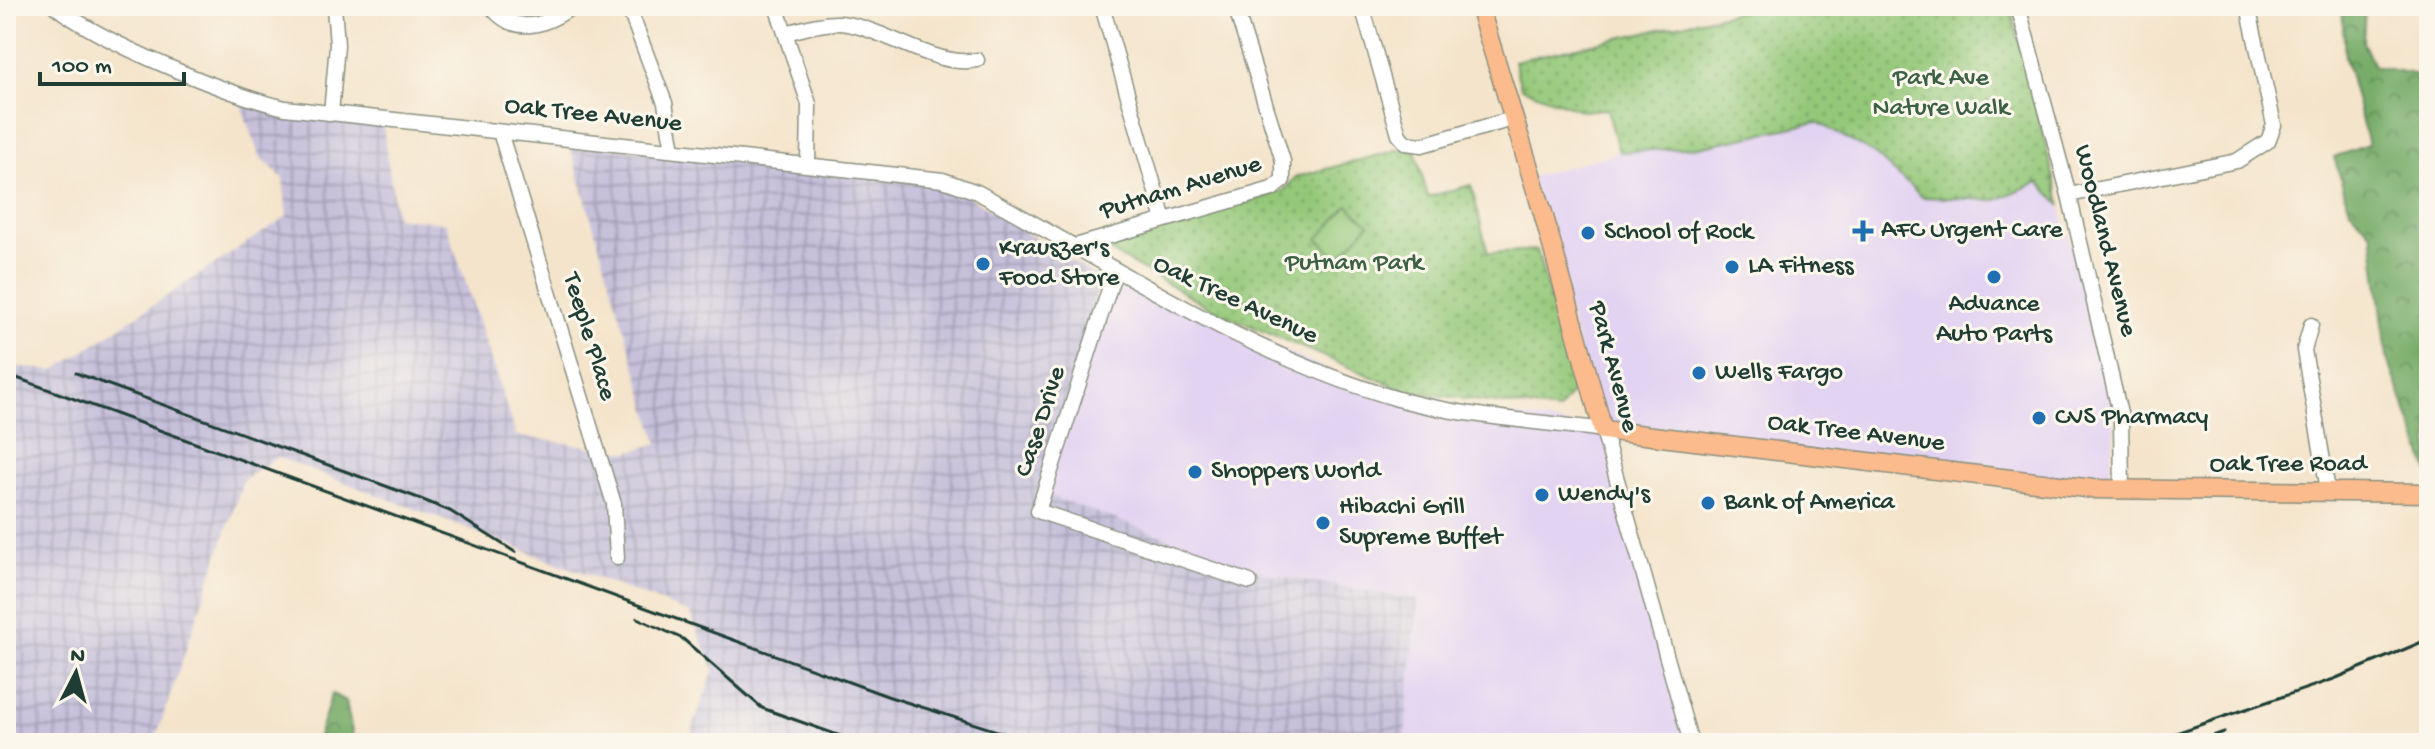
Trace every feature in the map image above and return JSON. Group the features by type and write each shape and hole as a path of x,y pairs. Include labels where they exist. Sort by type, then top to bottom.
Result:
{"main road":[{"name":"Park Avenue","path":"1479,6 1543,213 1603,430"},
{"name":"Oak Tree Avenue","path":"1603,430 2146,492"},
{"name":"Oak Tree Road","path":"2146,492 2328,490 2429,493"}],"street":[{"name":"Oak Tree Avenue","path":"55,6 111,39 241,95 285,108 808,164 957,184 1227,330 1386,395 1436,407 1603,430"},
{"path":"331,114 337,54 334,6"},
{"path":"491,6 500,16 520,26 542,25 573,6"},
{"path":"628,6 665,103 673,150"},
{"path":"776,6 809,104 808,164"},
{"path":"1102,6 1164,220"},
{"name":"Putnam Avenue","path":"1072,247 1272,189 1283,180 1283,161 1235,6"},
{"name":"Woodland Avenue","path":"2018,6 2069,195 2121,418 2122,491"},
{"path":"2069,195 2237,161 2268,141 2274,125 2248,6"},
{"path":"1363,10 1399,135 1406,143 1422,145 1512,119"},
{"path":"785,33 837,23 860,27 955,61 977,60"},
{"name":"Teeple Place","path":"500,132 614,504 617,558"},
{"name":"Case Drive","path":"1115,271 1038,511 1250,582"},
{"path":"2311,325 2304,350 2328,490"},
{"name":"Park Avenue","path":"1603,430 1691,743"}],"shaded area":[{"path":"238,97 382,121 396,217 446,223 516,436 628,452 658,443 569,143 952,186 1100,279 1044,494 1272,575 1418,600 1404,743 687,743 714,670 690,613 277,457 244,479 154,743 6,743 6,365 54,371 287,216 283,178 259,155"},
{"path":"1817,122 1876,155 1922,197 1996,200 2039,182 2061,206 2111,401 2114,433 2107,490 1603,431 1691,743 1404,743 1418,600 1272,575 1043,494 1115,271 1151,292 1386,395 1602,430 1531,177 1619,152 1699,147"}],"green space":[{"name":"Park Ave Nature Walk","path":"1764,6 2010,6 2061,206 2039,182 1996,200 1922,197 1876,155 1817,122 1699,147 1619,152 1607,109 1582,111 1521,88 1514,61"},
{"path":"2342,6 2371,6 2365,9 2363,42 2374,66 2429,77 2429,473 2387,357 2372,233 2350,210 2334,157 2368,145 2345,57"},
{"name":"Putnam Park","path":"1401,149 1415,151 1428,197 1471,185 1488,253 1537,250 1574,390 1558,411 1406,391 1220,313 1102,247 1283,191 1296,177"},
{"path":"1348,205 1369,224 1339,258 1318,239"},
{"path":"332,694 346,701 354,743 316,743"}],"railway":[{"path":"76,373 450,511 515,552"},
{"path":"6,374 887,696 1035,743"},
{"path":"637,618 683,639 762,708 860,743"},
{"path":"2147,743 2334,679 2429,639"},
{"path":"2194,743 2224,732"}],"place":[{"name":"AFC Urgent Care","path":"1863,231"},
{"name":"School of Rock","path":"1588,233"},
{"name":"Krauszer's Food Store","path":"983,264"},
{"name":"LA Fitness","path":"1732,267"},
{"name":"Advance Auto Parts","path":"1994,277"},
{"name":"Wells Fargo","path":"1699,373"},
{"name":"CVS Pharmacy","path":"2039,418"},
{"name":"Shoppers World","path":"1195,472"},
{"name":"Wendy's","path":"1542,495"},
{"name":"Bank of America","path":"1708,503"},
{"name":"Hibachi Grill Supreme Buffet","path":"1323,523"}]}
